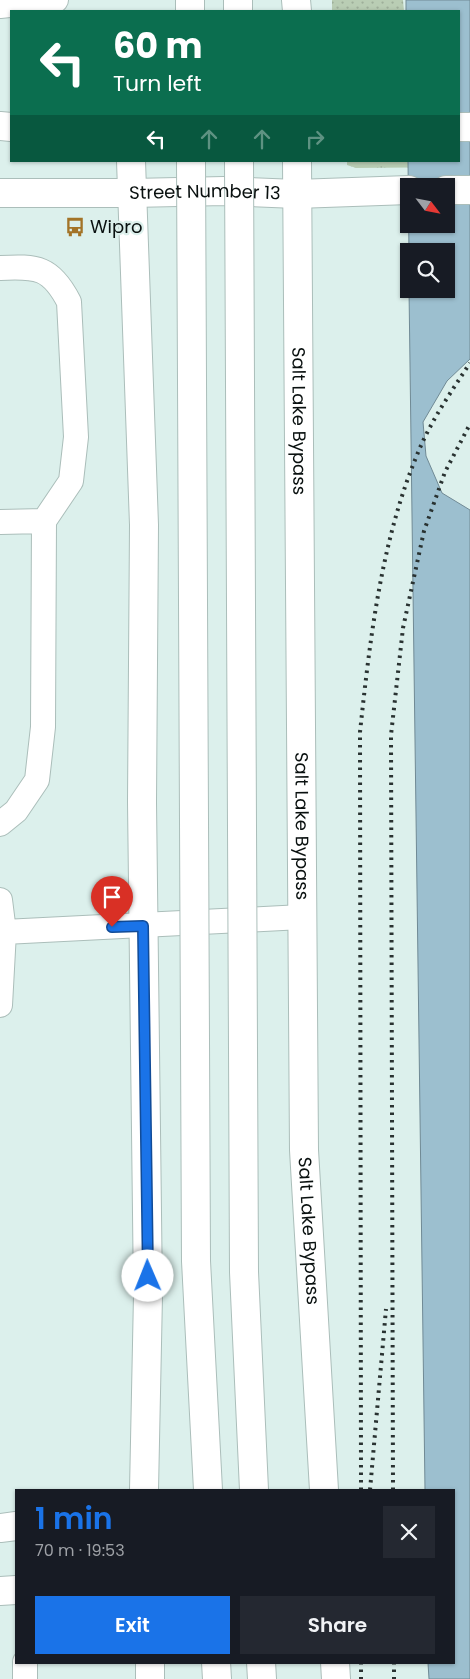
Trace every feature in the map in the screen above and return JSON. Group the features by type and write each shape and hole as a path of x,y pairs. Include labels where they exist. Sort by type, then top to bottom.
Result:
{"main road":[{"path":"132,162 144,525 143,926 148,1295 144,1489"},
{"path":"191,162 196,1261 208,1489"},
{"path":"239,162 244,1272 254,1489"},
{"name":"Salt Lake Bypass","path":"297,162 304,1150 324,1489"},
{"name":"Street Number 13","path":"0,193 132,194 224,191 296,194 400,190"},
{"path":"455,190 470,190"},
{"path":"0,1528 15,1526"},
{"path":"0,1591 15,1590"},
{"path":"150,1664 150,1679"},
{"path":"216,1664 217,1679"},
{"path":"261,1664 262,1679"},
{"path":"335,1664 336,1679"}],"lane":[{"path":"0,6 56,0"},
{"path":"0,268 37,268 59,283 69,302 76,438 71,481 44,521 43,727 37,780 16,811 0,824"},
{"path":"0,522 44,521"},
{"path":"0,900 4,932 0,1005"},
{"path":"4,932 302,917"},
{"path":"25,1664 25,1679"}],"green space":[{"path":"332,0 403,0 404,10 332,10"},
{"path":"347,162 460,162 470,167 356,168 347,165"}],"water":[{"path":"406,0 470,0 470,359 447,381 423,422 426,456 442,493 470,510 470,1679 429,1679 428,1664 455,1664 455,1489 425,1489 409,298 455,298 455,243 409,243 409,233 455,233 455,178 408,178 408,162 460,162 460,10 406,10"}],"railway":[{"path":"361,1489 360,732 373,626 394,522 422,443 441,408 470,363"},
{"path":"393,1489 391,735 403,628 424,531 445,472 470,424"},
{"path":"370,1489 386,1309"},
{"path":"361,1664 361,1679"},
{"path":"394,1664 394,1679"}],"place":[{"name":"Wipro","path":"75,227"}],"route":[{"path":"112,927 143,926 148,1276"}]}
